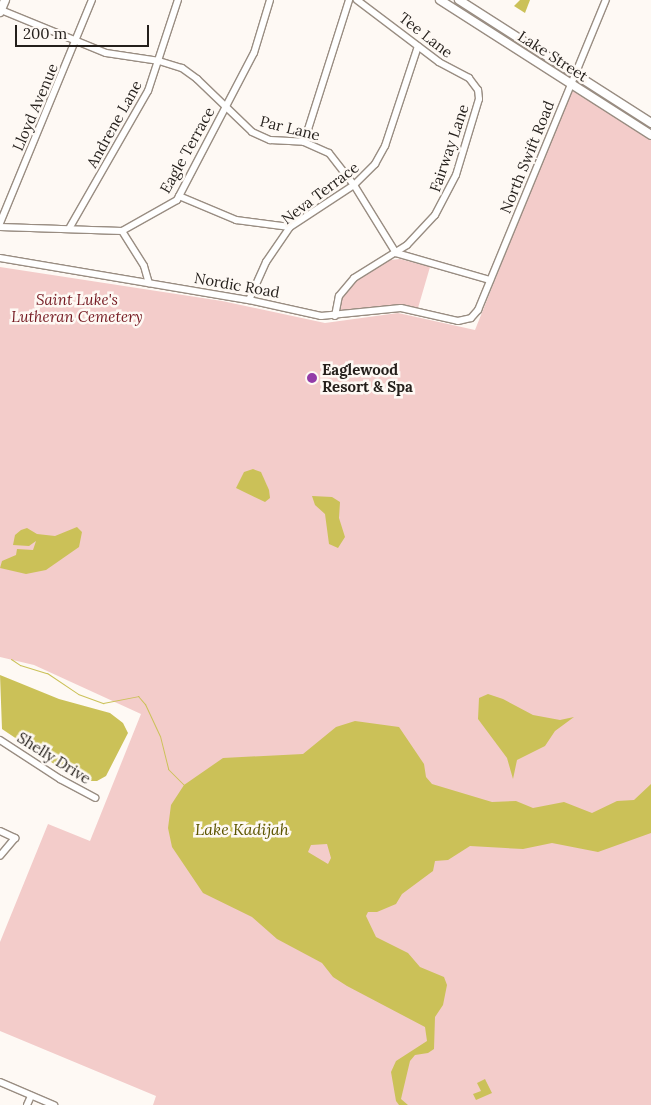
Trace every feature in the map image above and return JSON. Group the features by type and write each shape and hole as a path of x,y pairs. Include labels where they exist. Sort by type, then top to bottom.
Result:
{"main road":[{"path":"0,11 5,0"},
{"name":"Lake Street","path":"440,0 651,135"},
{"name":"Lake Street","path":"459,0 651,123"}],"street":[{"name":"Lloyd Avenue","path":"0,225 77,41 92,0"},
{"name":"Andrene Lane","path":"70,227 135,118 159,61 178,0"},
{"name":"Eagle Terrace","path":"122,231 162,211 179,196 254,53 270,0"},
{"path":"304,142 349,0"},
{"name":"Tee Lane","path":"358,0 418,46 469,78 478,90"},
{"name":"North Swift Road","path":"468,320 478,310 574,73 606,0"},
{"name":"Par Lane","path":"0,11 115,56 159,61 190,73 244,127 261,137 304,142 329,153 354,185 396,253"},
{"name":"Neva Terrace","path":"249,300 266,262 290,227 354,185 372,169 385,146 418,46"},
{"name":"Fairway Lane","path":"335,316 336,302 348,283 361,272 396,253 423,230 447,195 478,104 478,90"},
{"path":"179,196 236,220 290,227"},
{"path":"0,225 122,231 144,266 149,283"},
{"path":"396,253 490,280"},
{"name":"Nordic Road","path":"0,258 249,300 314,315 335,316 401,308 458,321 468,320"},
{"name":"Shelly Drive","path":"0,740 60,779 95,798"},
{"path":"0,831 15,838 0,856"},
{"path":"0,1082 54,1105"},
{"path":"27,1105 31,1096"}],"green space":[{"name":"Saint Luke's Lutheran Cemetery","path":"581,91 651,138 651,1105 153,1105 156,1096 0,1031 0,942 48,824 90,841 141,714 34,665 0,657 0,267 222,301 325,323 398,313 475,330 570,92"},
{"path":"400,259 430,267 418,308 394,305 344,312 338,310 344,293 359,278 390,260"}],"water":[{"path":"520,0 530,0 525,13 514,6"},
{"path":"253,469 261,472 269,490 270,498 265,502 236,488 244,472"},
{"path":"312,496 332,497 340,502 339,518 345,537 338,548 329,544 325,514 315,505"},
{"path":"77,527 82,532 79,547 46,570 26,574 0,568 2,561 16,555 17,549 33,550 36,541 29,546 13,545 15,535 21,530 27,528 37,534 55,536"},
{"path":"0,675 59,699 110,713 123,723 128,733 106,776 97,781 87,781 66,772 2,729"},
{"path":"488,694 503,699 533,715 560,720 574,717 555,731 545,746 517,760 513,779 507,758 478,719 479,698"},
{"name":"Lake Kadijah","path":"355,721 399,727 424,764 426,777 432,784 492,802 516,801 533,808 564,802 592,813 617,801 634,800 651,784 651,833 598,852 552,843 523,849 470,846 448,860 435,861 433,871 402,894 396,904 377,912 368,912 366,916 376,937 408,953 420,967 444,977 447,985 443,1005 435,1017 434,1049 428,1053 415,1055 410,1061 401,1099 408,1105 399,1105 396,1101 391,1072 396,1061 427,1041 425,1027 347,986 333,977 322,963 277,939 252,917 203,893 172,847 168,828 171,805 184,785 223,758 303,754 336,727","holes":["327,844 331,858 328,864 308,852 311,845"]},
{"path":"485,1079 492,1093 476,1100 473,1094 481,1091 477,1083"}],"waterway":[{"path":"11,659 20,665 47,673 78,694 103,703 138,696 145,704 160,736 168,769 184,785"}],"place":[{"name":"Eaglewood Resort & Spa","path":"312,378"}]}
